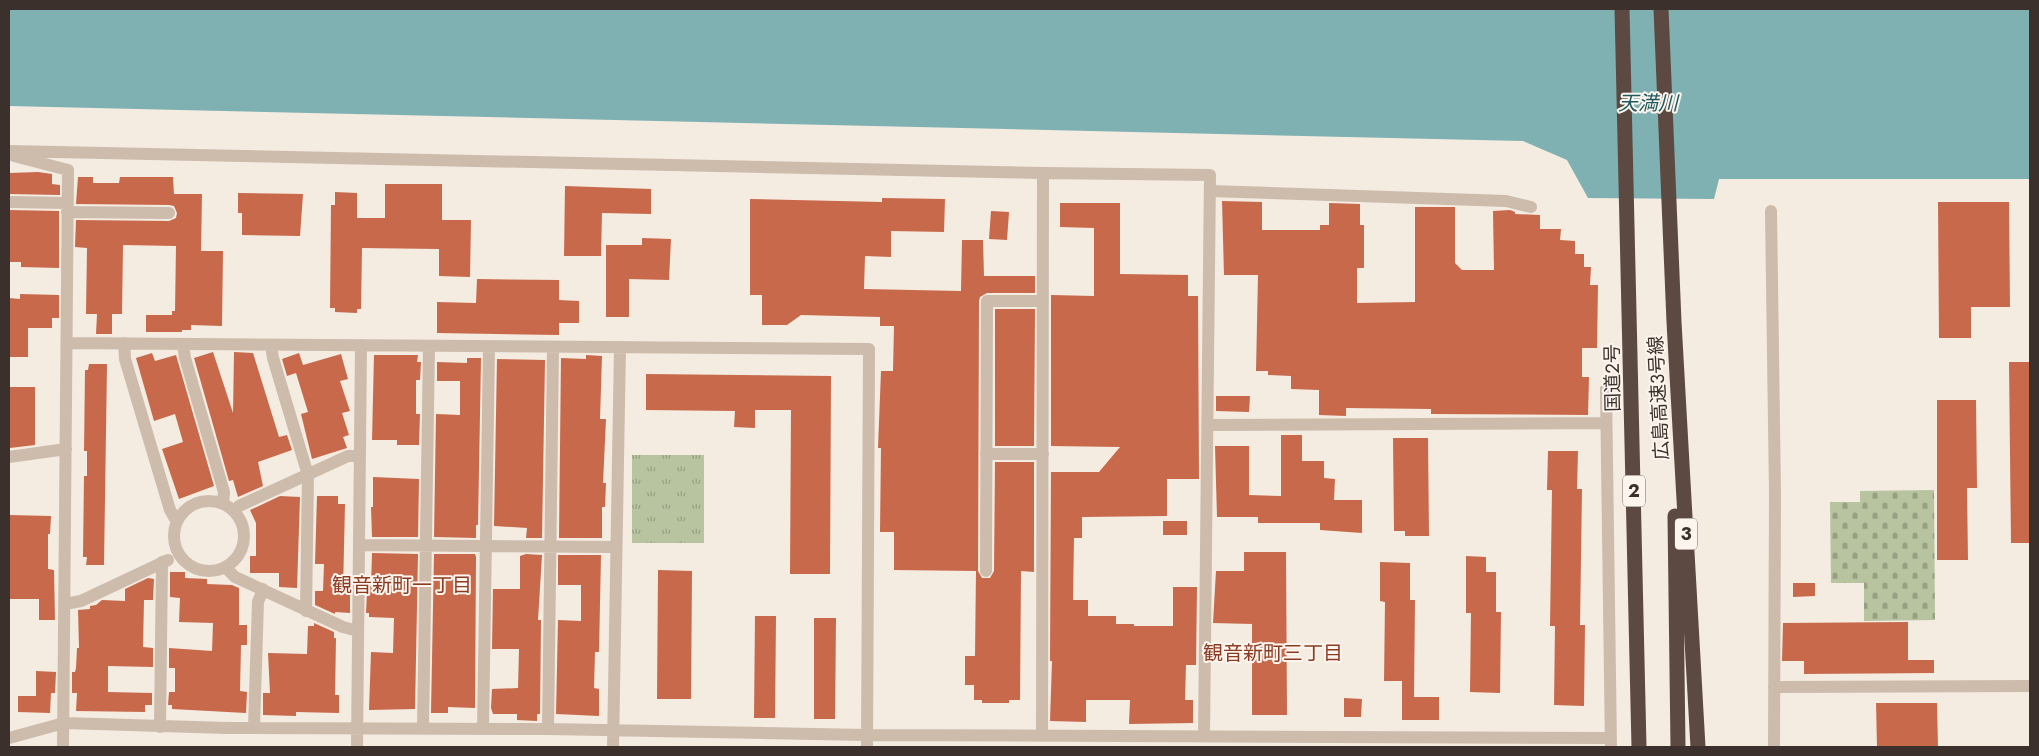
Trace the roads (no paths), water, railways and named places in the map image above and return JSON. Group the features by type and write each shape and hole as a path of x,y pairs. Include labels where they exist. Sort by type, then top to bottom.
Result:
{"highway":[{"name":"国道2号","path":"1622,9 1629,235 1639,747"},
{"name":"3","path":"1661,9 1674,322"},
{"name":"広島高速3号線","path":"1674,322 1678,747"},
{"name":"広島高速3号線","path":"1674,322 1698,747"}],"street":[{"path":"9,153 1043,174 1210,175 1204,736"},
{"path":"9,153 68,170 63,747"},
{"path":"1042,736 1043,174"},
{"path":"1210,191 1506,201 1530,207"},
{"path":"9,202 67,208 169,213"},
{"path":"1771,211 1775,494 1774,747"},
{"path":"986,571 987,301 1043,301"},
{"path":"67,343 869,350 867,741"},
{"path":"124,343 125,359 170,510 177,522"},
{"path":"183,344 185,358 228,507 241,521 244,540 240,555 226,568 214,571 199,570 187,564 179,554 174,539 177,522 186,510 200,502 228,507 238,506 348,456 360,456"},
{"path":"271,344 273,358 308,475 306,610"},
{"path":"357,747 361,345"},
{"path":"423,728 429,346"},
{"path":"483,729 489,347"},
{"path":"548,729 553,347"},
{"path":"613,747 620,347"},
{"path":"9,738 64,723 160,727 548,729 867,741 1042,736 1204,736 1367,743 1611,742 1606,389"},
{"path":"1208,425 1606,423"},
{"path":"9,458 66,449"},
{"path":"986,454 1043,454"},
{"path":"359,545 616,547"},
{"path":"65,604 80,601 179,554"},
{"path":"160,727 162,562"},
{"path":"226,568 235,577 343,627 358,631"},
{"path":"254,727 258,602 263,589"},
{"path":"1774,687 2030,686"}],"water":[{"name":"天満川","path":"9,9 2030,9 2030,179 1719,179 1714,199 1588,198 1567,160 1523,141 9,106"}],"district":[{"name":"観音新町一丁目","path":"402,585"},
{"name":"観音新町三丁目","path":"1273,653"}]}
